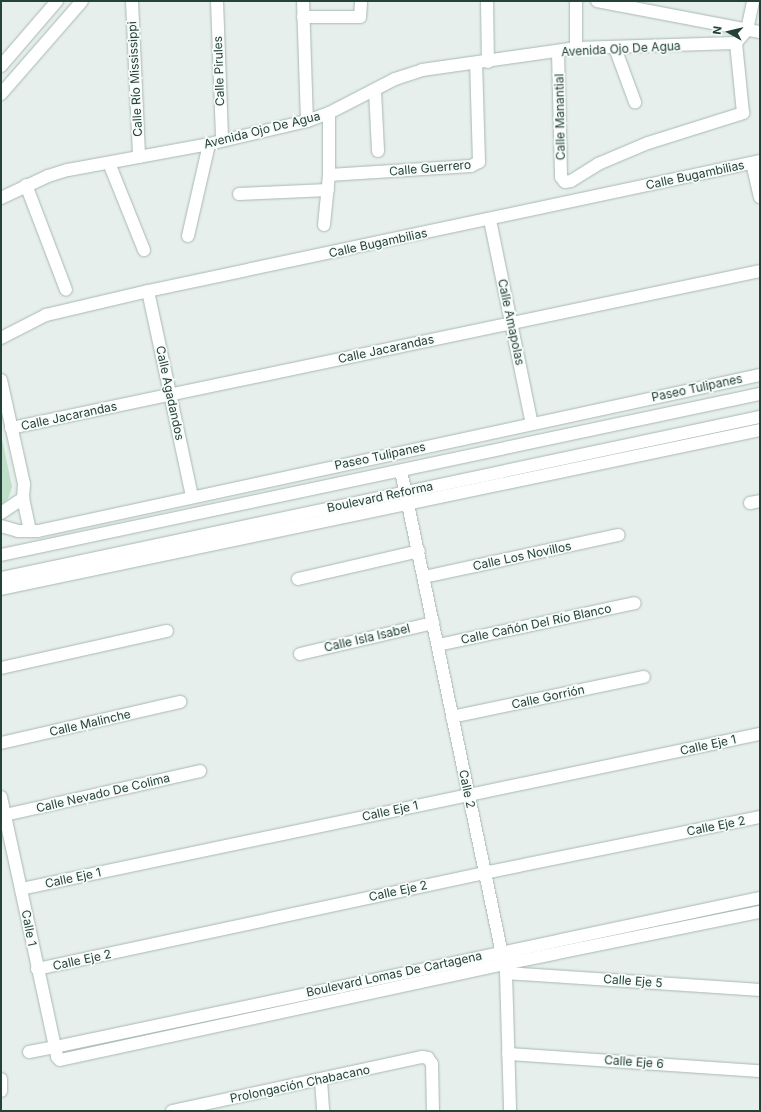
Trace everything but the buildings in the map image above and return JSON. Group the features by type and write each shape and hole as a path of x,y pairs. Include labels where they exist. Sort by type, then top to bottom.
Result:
{"street":[{"path":"1,66 56,1"},
{"path":"1,94 82,1"},
{"name":"Calle Río Mississippi","path":"132,1 139,157"},
{"name":"Calle Pirules","path":"217,1 222,140"},
{"path":"303,1 307,121"},
{"path":"303,17 360,17 361,1"},
{"path":"482,63 487,1"},
{"path":"576,1 576,48"},
{"path":"597,1 760,32"},
{"path":"736,43 747,30 753,1"},
{"name":"Avenida Ojo De Agua","path":"1,198 26,186 68,170 209,144 307,121 329,113 395,79 422,70 482,63 576,48 615,48 736,43"},
{"name":"Calle Manantial","path":"558,52 561,177 565,182 571,181 598,164 648,143 743,113 736,43"},
{"path":"615,48 635,102"},
{"name":"Calle Guerrero","path":"329,175 471,166 479,162 482,63"},
{"path":"375,90 378,151"},
{"path":"324,225 329,175 329,113"},
{"path":"188,236 209,144"},
{"path":"756,162 760,197"},
{"name":"Calle Bugambilias","path":"1,338 46,315 148,291 490,220 756,162"},
{"path":"109,163 144,250"},
{"path":"26,186 66,290"},
{"path":"239,194 328,190"},
{"name":"Calle Amapolas","path":"490,220 532,424"},
{"name":"Calle Jacarandas","path":"11,428 760,271"},
{"name":"Calle Agadandos","path":"148,291 192,496"},
{"name":"Paseo Tulipanes","path":"1,526 30,531 760,375"},
{"path":"1,380 24,484 23,498 30,531"},
{"name":"Boulevard Reforma","path":"1,555 760,394"},
{"name":"Boulevard Reforma","path":"1,578 407,497 760,417"},
{"path":"1,589 407,497 760,430"},
{"name":"Calle 2","path":"401,471 500,952 505,968 510,1111"},
{"path":"1,513 23,498"},
{"name":"Calle Los Novillos","path":"424,577 619,535"},
{"path":"298,579 418,551"},
{"name":"Calle Cañón Del Río Blanco","path":"438,645 635,603"},
{"name":"Calle Isla Isabel","path":"300,654 433,623"},
{"path":"1,668 167,631"},
{"name":"Calle Gorrión","path":"452,717 644,676"},
{"name":"Calle Malinche","path":"1,743 180,702"},
{"name":"Calle Eje 1","path":"21,889 468,794 760,734"},
{"name":"Calle Nevado De Colima","path":"5,815 200,771"},
{"name":"Calle 1","path":"1,797 37,969 58,1059"},
{"name":"Calle Eje 2","path":"37,969 484,872 760,817"},
{"name":"Boulevard Lomas De Cartagena","path":"29,1052 760,898"},
{"name":"Boulevard Lomas De Cartagena","path":"58,1059 262,1016 505,968 760,912"},
{"name":"Calle Eje 5","path":"505,968 760,990"},
{"path":"259,1003 262,1016"},
{"name":"Calle Eje 6","path":"508,1054 760,1071"},
{"name":"Prolongación Chabacano","path":"172,1111 422,1057 428,1058 432,1064 433,1111"},
{"path":"1,1080 1,1091"},
{"path":"321,1080 323,1111"}],"green space":[{"path":"1,434 12,487 8,499 1,505"}]}
